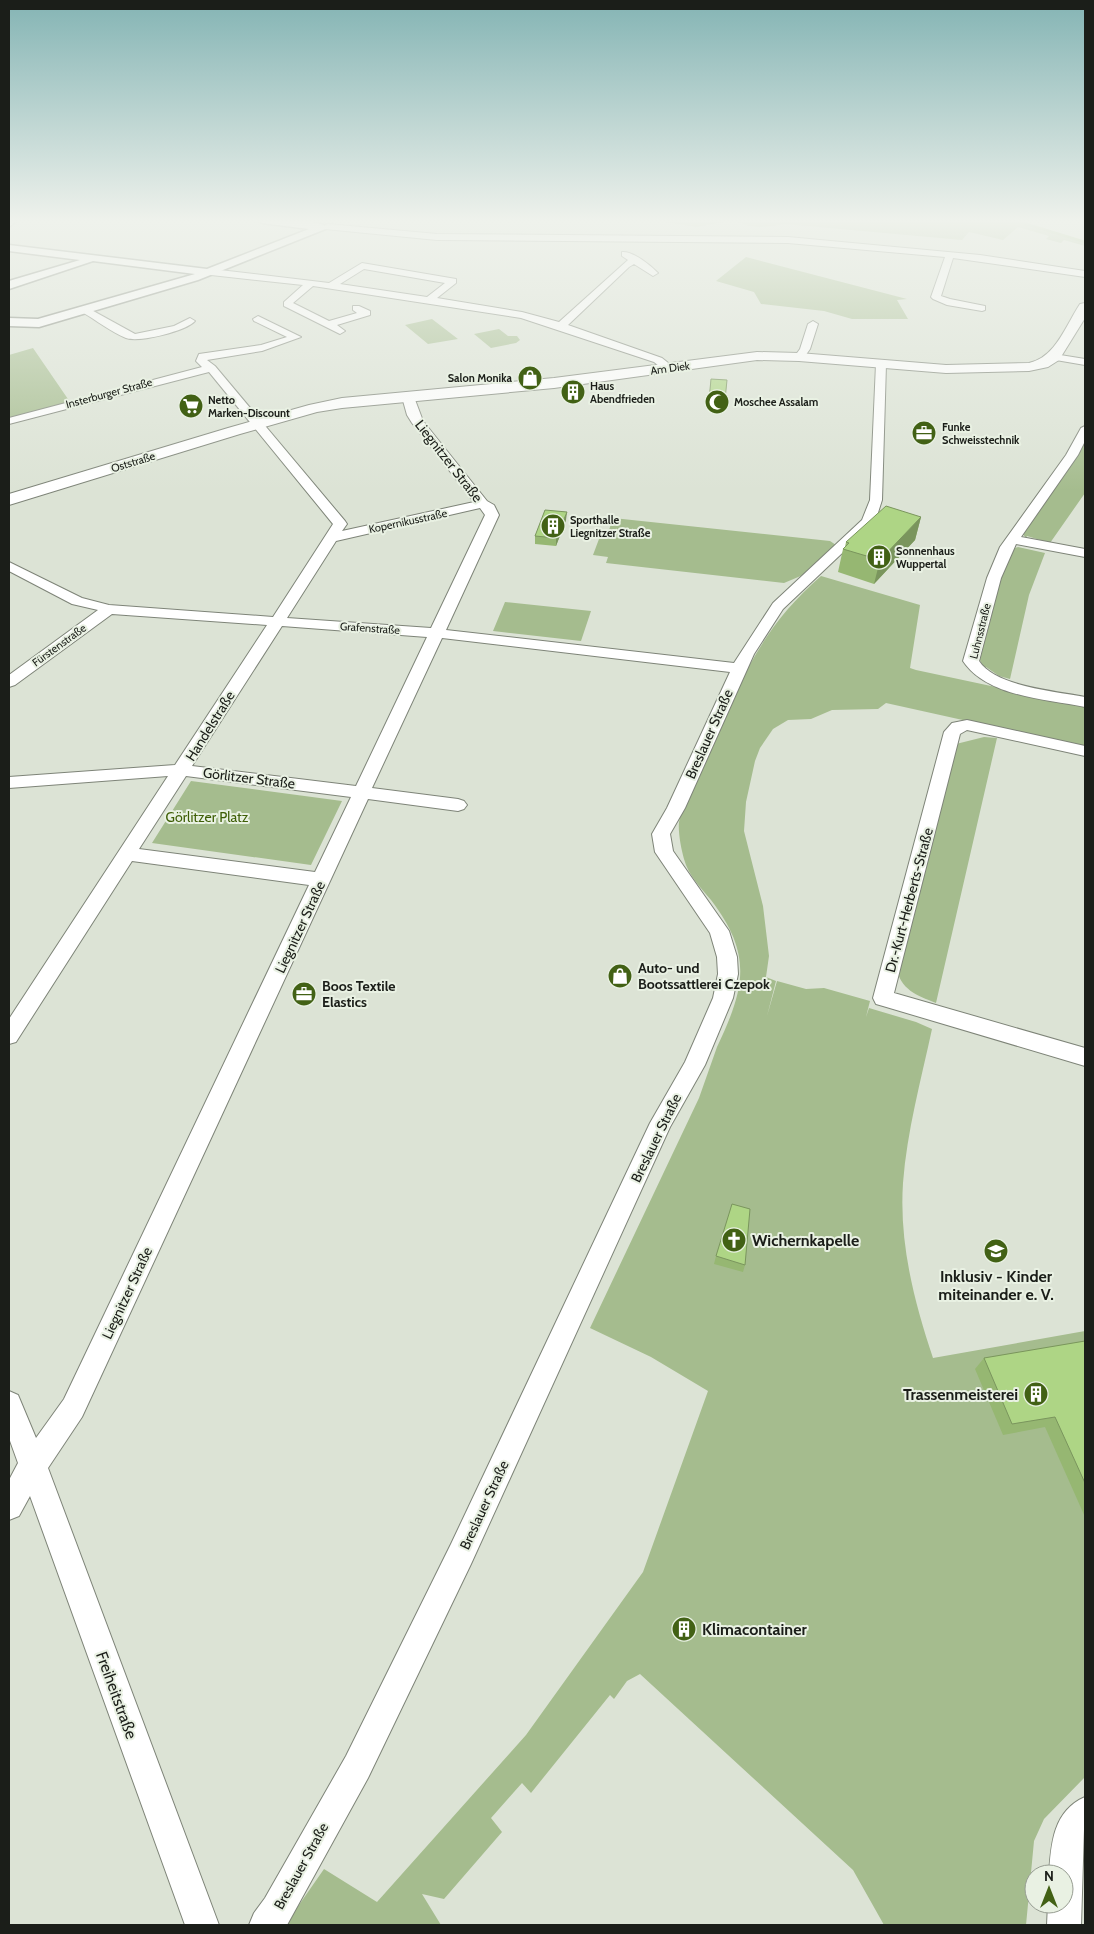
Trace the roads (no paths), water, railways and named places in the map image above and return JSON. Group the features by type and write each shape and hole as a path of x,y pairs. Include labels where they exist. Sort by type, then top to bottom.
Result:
{"main road":[{"path":"1054,357 1082,310"},
{"name":"Am Diek","path":"257,424 328,405 554,384 740,357 799,357 946,369 1012,368 1043,364 1054,357"},
{"name":"Oststraße","path":"9,500 257,424"}],"street":[{"path":"12,324 39,323 85,310"},
{"path":"86,310 129,336 135,337 177,328 190,321"},
{"path":"299,310 340,331"},
{"path":"328,325 366,313 361,310"},
{"path":"493,310 522,315 561,326 658,360 668,368"},
{"path":"561,326 578,310"},
{"path":"258,318 296,337 262,348 200,358 211,368 340,524 334,537"},
{"path":"799,357 805,349 813,324"},
{"path":"1054,357 1085,362"},
{"name":"Breslauer Straße","path":"266,1925 277,1910 357,1767 461,1554 661,1123 694,1064 723,998 728,974 723,940 664,852 661,834 676,808 746,654 778,606 851,540 870,518 876,500 881,364"},
{"name":"Insterburger Straße","path":"9,421 211,368"},
{"name":"Liegnitzer Straße","path":"33,1465 73,1408 492,515 489,508 482,504 418,423 413,415 408,397"},
{"name":"Luhnsstraße","path":"1085,430 1072,455 1012,539 994,578 971,656 972,667 986,678 1007,685 1085,702"},
{"name":"Kopernikusstraße","path":"334,537 482,504"},
{"name":"Handelstraße","path":"9,1036 128,854 276,621 334,537"},
{"path":"1012,539 1085,553"},
{"name":"Grafenstraße","path":"9,566 77,601 109,609 436,633 739,668"},
{"name":"Fürstenstraße","path":"9,682 109,609"},
{"name":"Dr.-Kurt-Herberts-Straße","path":"1085,751 966,724 952,732 883,998 1085,1057"},
{"name":"Görlitzer Straße","path":"9,782 182,770 458,805"},
{"path":"128,854 322,880"},
{"name":"Freiheitstraße","path":"9,1404 202,1925"},
{"path":"9,1506 33,1465"},
{"path":"1064,1925 1068,1840 1078,1820 1085,1814"}],"place":[{"name":"Salon Monika","path":"530,378"},
{"name":"Haus Abendfrieden","path":"573,392"},
{"name":"Moschee Assalam","path":"717,402"},
{"name":"Netto Marken-Discount","path":"191,406"},
{"name":"Funke Schweisstechnik","path":"924,433"},
{"name":"Sporthalle Liegnitzer Straße","path":"553,526"},
{"name":"Sonnenhaus Wuppertal","path":"879,557"},
{"name":"Auto- und Bootssattlerei Czepok","path":"620,976"},
{"name":"Boos Textile Elastics","path":"304,994"},
{"name":"Wichernkapelle","path":"734,1240"},
{"name":"Inklusiv - Kinder miteinander e. V.","path":"996,1251"},
{"name":"Trassenmeisterei","path":"1036,1394"},
{"name":"Klimacontainer","path":"684,1629"}],"park label":[{"name":"Görlitzer Platz","path":"207,817"}]}
